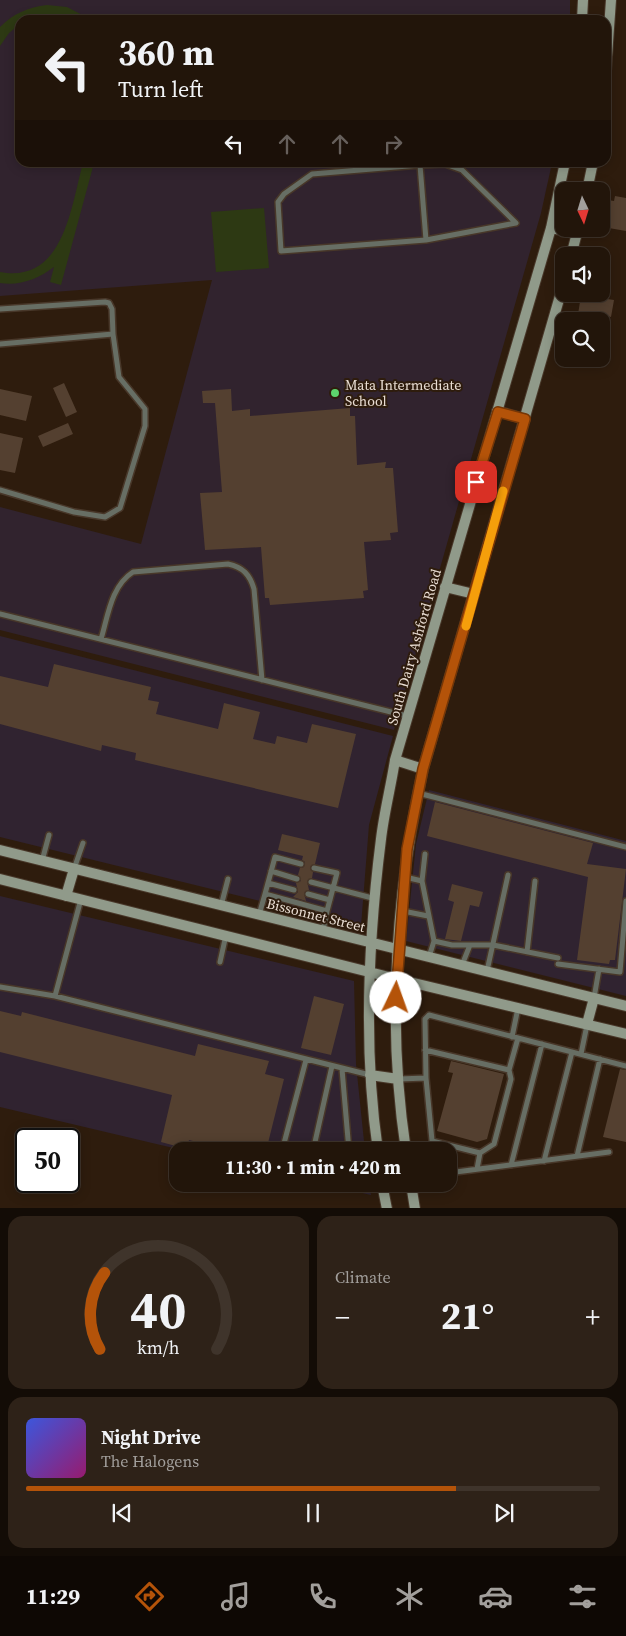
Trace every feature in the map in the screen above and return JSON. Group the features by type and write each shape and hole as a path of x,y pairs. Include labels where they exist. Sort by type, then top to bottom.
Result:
{"main road":[{"path":"582,15 583,0"},
{"path":"610,15 611,0"},
{"name":"South Dairy Ashford Road","path":"377,1142 370,1075 370,971 381,838 395,760 551,228 564,167"},
{"path":"589,182 592,167"},
{"path":"551,228 555,229"},
{"path":"405,1142 398,1079 395,1015 407,849 423,769 558,302"},
{"path":"498,412 525,419"},
{"path":"445,587 474,594"},
{"path":"395,760 423,769"},
{"name":"Bissonnet Street","path":"0,850 626,1006"},
{"path":"66,896 74,869"},
{"path":"0,879 397,979 626,1034"},
{"path":"588,1024 594,998"},
{"path":"370,1075 398,1079"},
{"path":"384,1192 387,1208"},
{"path":"412,1192 415,1208"}],"lane":[{"path":"396,167 312,174 280,198 278,208 281,251 426,240 516,223 462,170 454,167"},
{"path":"420,167 426,240"},
{"path":"0,309 109,303 112,309 113,334 119,377 145,409 145,426 120,508 105,518 74,512 0,490"},
{"path":"0,344 113,334"},
{"path":"101,639 113,596 125,577 133,572 228,564 237,566 251,580 254,590 262,680"},
{"path":"0,614 408,716"},
{"path":"418,793 626,847"},
{"path":"42,861 49,835"},
{"path":"74,869 83,843"},
{"path":"425,854 422,881 434,941 429,957"},
{"path":"259,915 275,857 301,864"},
{"path":"314,868 337,874 323,931"},
{"path":"271,871 297,879"},
{"path":"487,971 508,875"},
{"path":"405,877 422,881"},
{"path":"221,906 228,880"},
{"path":"311,882 376,900"},
{"path":"527,952 535,882"},
{"path":"268,883 294,890"},
{"path":"265,894 327,911"},
{"path":"308,894 330,900"},
{"path":"55,996 81,899"},
{"path":"434,941 452,945 493,945 558,961 620,972 626,900"},
{"path":"403,911 428,916"},
{"path":"220,962 226,935"},
{"path":"462,965 470,945"},
{"path":"594,998 599,969"},
{"path":"0,987 55,996 370,1075"},
{"path":"457,1148 480,1153 494,1144 511,1079 509,1070 518,1008"},
{"path":"432,1142 425,1050 425,1019 429,1016 626,1066"},
{"path":"581,1054 588,1024"},
{"path":"511,1165 542,1044"},
{"path":"425,1050 509,1070"},
{"path":"544,1161 572,1052"},
{"path":"577,1156 600,1059"},
{"path":"284,1142 306,1060"},
{"path":"314,1142 332,1066"},
{"path":"342,1069 348,1142"},
{"path":"398,1079 426,1078"},
{"path":"457,1172 609,1152"},
{"path":"477,1170 480,1153"}],"shaded area":[{"name":"Mata Intermediate School","path":"0,0 570,0 570,15 15,15 15,167 551,167 541,213 394,730 0,630 0,507 141,544 212,280 0,296"},
{"path":"0,636 393,736 369,825 361,926 0,837"},
{"path":"429,790 626,841 626,996 406,941 416,844"},
{"path":"0,896 354,981 356,1064 364,1142 169,1142 169,1147 0,1107"},
{"path":"358,1192 370,1192 371,1195"}],"green space":[{"path":"47,5 67,7 82,15 16,15 33,7"},
{"path":"15,16 15,28 0,46 0,27"},
{"path":"82,167 93,167 61,285 50,282 54,267 28,281 0,283 0,272 21,273 38,266 51,254 61,238 74,200"},
{"path":"264,208 269,268 216,272 211,212"}],"building":[{"path":"615,196 626,198 626,231 610,228 610,200 614,201"},
{"path":"610,299 614,300 611,317 610,312 578,312 580,302 610,302"},
{"path":"64,383 77,412 66,417 53,388"},
{"path":"0,389 32,396 26,421 0,415"},
{"path":"231,389 232,411 250,409 250,416 350,408 350,416 355,416 357,465 386,462 385,468 393,468 398,532 390,533 391,540 364,542 368,590 363,591 364,598 270,605 269,598 265,598 261,547 205,550 200,493 222,492 215,403 203,403 202,391"},
{"path":"68,423 73,434 43,447 38,436"},
{"path":"0,433 23,438 15,473 0,470"},
{"path":"54,664 151,687 148,700 159,702 156,714 218,729 224,703 260,712 253,739 275,744 277,736 307,743 312,724 356,734 338,808 135,760 136,753 102,745 101,751 0,724 0,676 48,687"},
{"path":"435,802 593,843 587,864 626,869 615,960 610,960 609,964 577,960 588,877 427,836"},
{"path":"282,834 320,843 315,864 310,867 313,872 312,878 307,881 309,890 304,893 306,901 293,897 298,892 296,883 301,881 298,875 300,868 304,867 303,856 278,850"},
{"path":"452,884 483,892 479,907 470,905 461,941 445,939 454,902 448,900"},
{"path":"314,996 344,1004 331,1055 301,1048"},
{"path":"0,1011 21,1016 22,1012 195,1056 198,1044 269,1061 265,1074 284,1079 268,1142 197,1142 189,1140 189,1142 169,1142 169,1144 161,1142 172,1095 0,1052"},
{"path":"451,1061 504,1074 487,1139 477,1142 437,1131 453,1073 448,1072"},
{"path":"620,1069 626,1070 626,1142 603,1137"}],"slow traffic":[{"path":"466,626 503,491"}],"place":[{"name":"Mata Intermediate School","path":"335,393"}],"route":[{"path":"396,998 407,849 423,769 464,634 501,498 525,419 498,412 476,482"}]}
